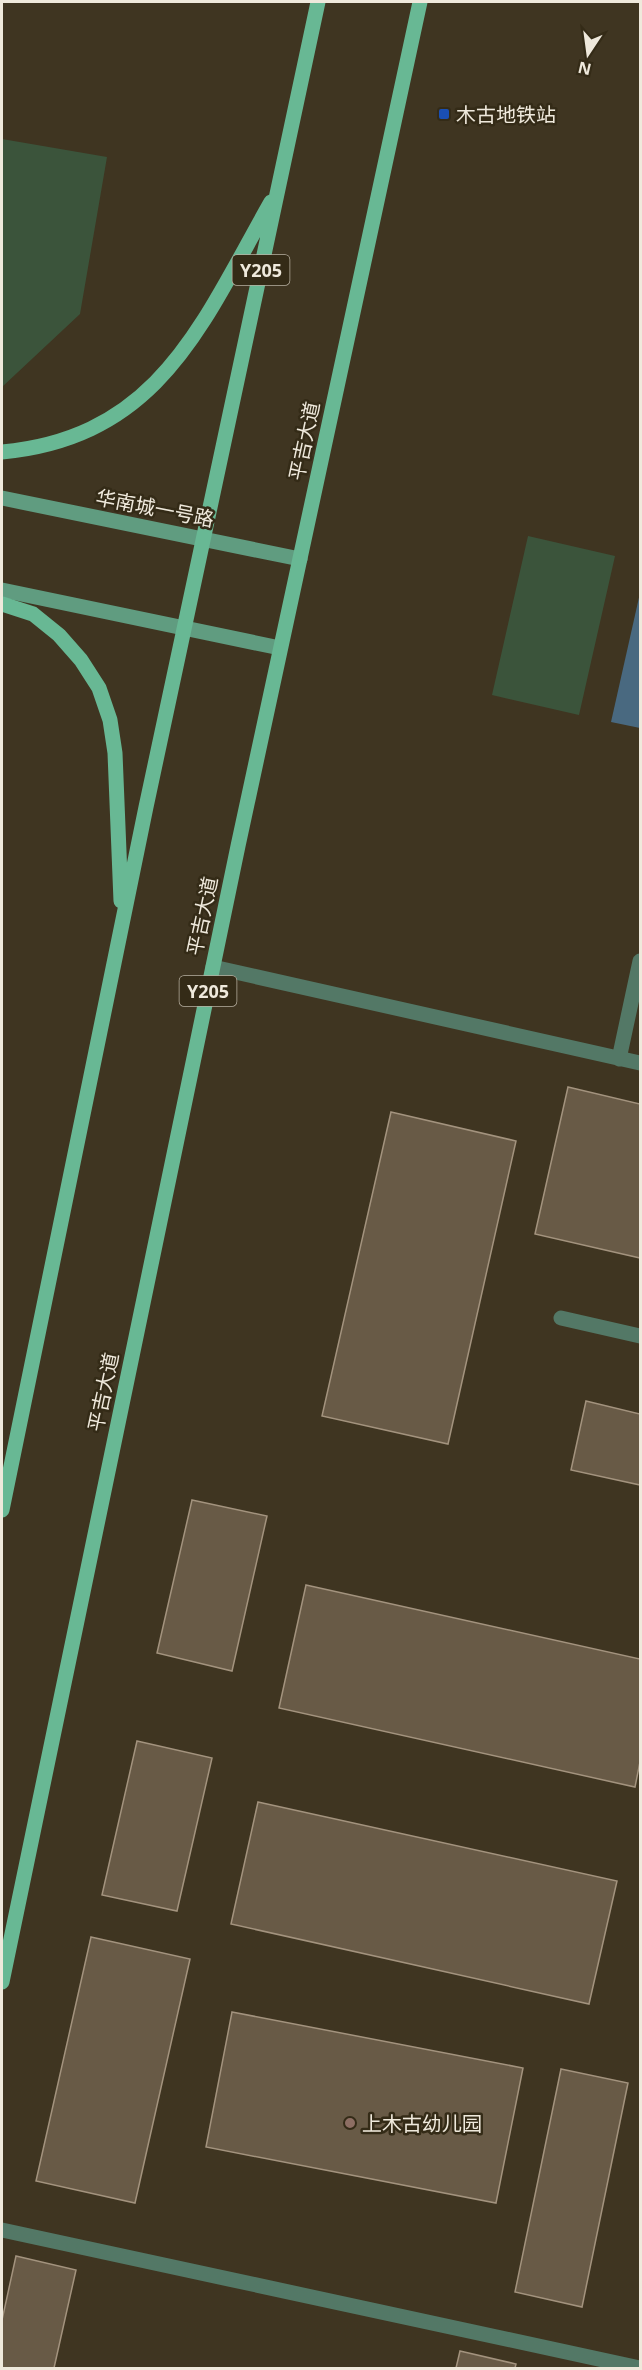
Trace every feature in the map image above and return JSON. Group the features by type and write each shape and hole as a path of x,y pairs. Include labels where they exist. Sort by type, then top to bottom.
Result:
{"main road":[{"name":"Y205","path":"2,1510 184,628 318,2"},
{"name":"平吉大道","path":"2,1982 280,648 420,2"},
{"path":"2,452 49,444 81,433 111,418 138,399 163,376 202,323 278,189"},
{"path":"2,604 33,614 59,635 81,660 99,688 110,720 115,753 123,923"}],"street":[{"name":"华南城一号路","path":"2,498 300,559"},
{"path":"2,590 280,648"},
{"path":"619,1059 640,965"},
{"path":"213,967 640,1063"},
{"path":"561,1318 640,1336"},
{"path":"2,2230 640,2368"}],"green space":[{"path":"2,139 107,157 80,314 2,387"},
{"path":"528,536 615,556 579,715 492,695"}],"water":[{"path":"640,593 640,728 611,722"}],"building":[{"path":"568,1087 640,1104 640,1258 535,1234"},
{"path":"391,1112 516,1141 448,1444 322,1416"},
{"path":"586,1401 640,1414 640,1485 571,1470"},
{"path":"192,1500 267,1516 232,1671 157,1653"},
{"path":"306,1585 640,1659 640,1762 635,1787 279,1708"},
{"path":"137,1741 212,1758 177,1911 102,1895"},
{"path":"258,1802 617,1881 589,2004 231,1924"},
{"path":"91,1937 190,1959 135,2203 36,2181"},
{"path":"232,2012 523,2068 496,2203 206,2147"},
{"path":"561,2069 628,2083 582,2307 515,2292"},
{"path":"16,2256 76,2270 54,2368 2,2368 2,2320"},
{"path":"460,2351 516,2364 515,2368 456,2368"}],"place":[{"name":"木古地铁站","path":"444,114"},
{"name":"上木古幼儿园","path":"350,2123"}]}
